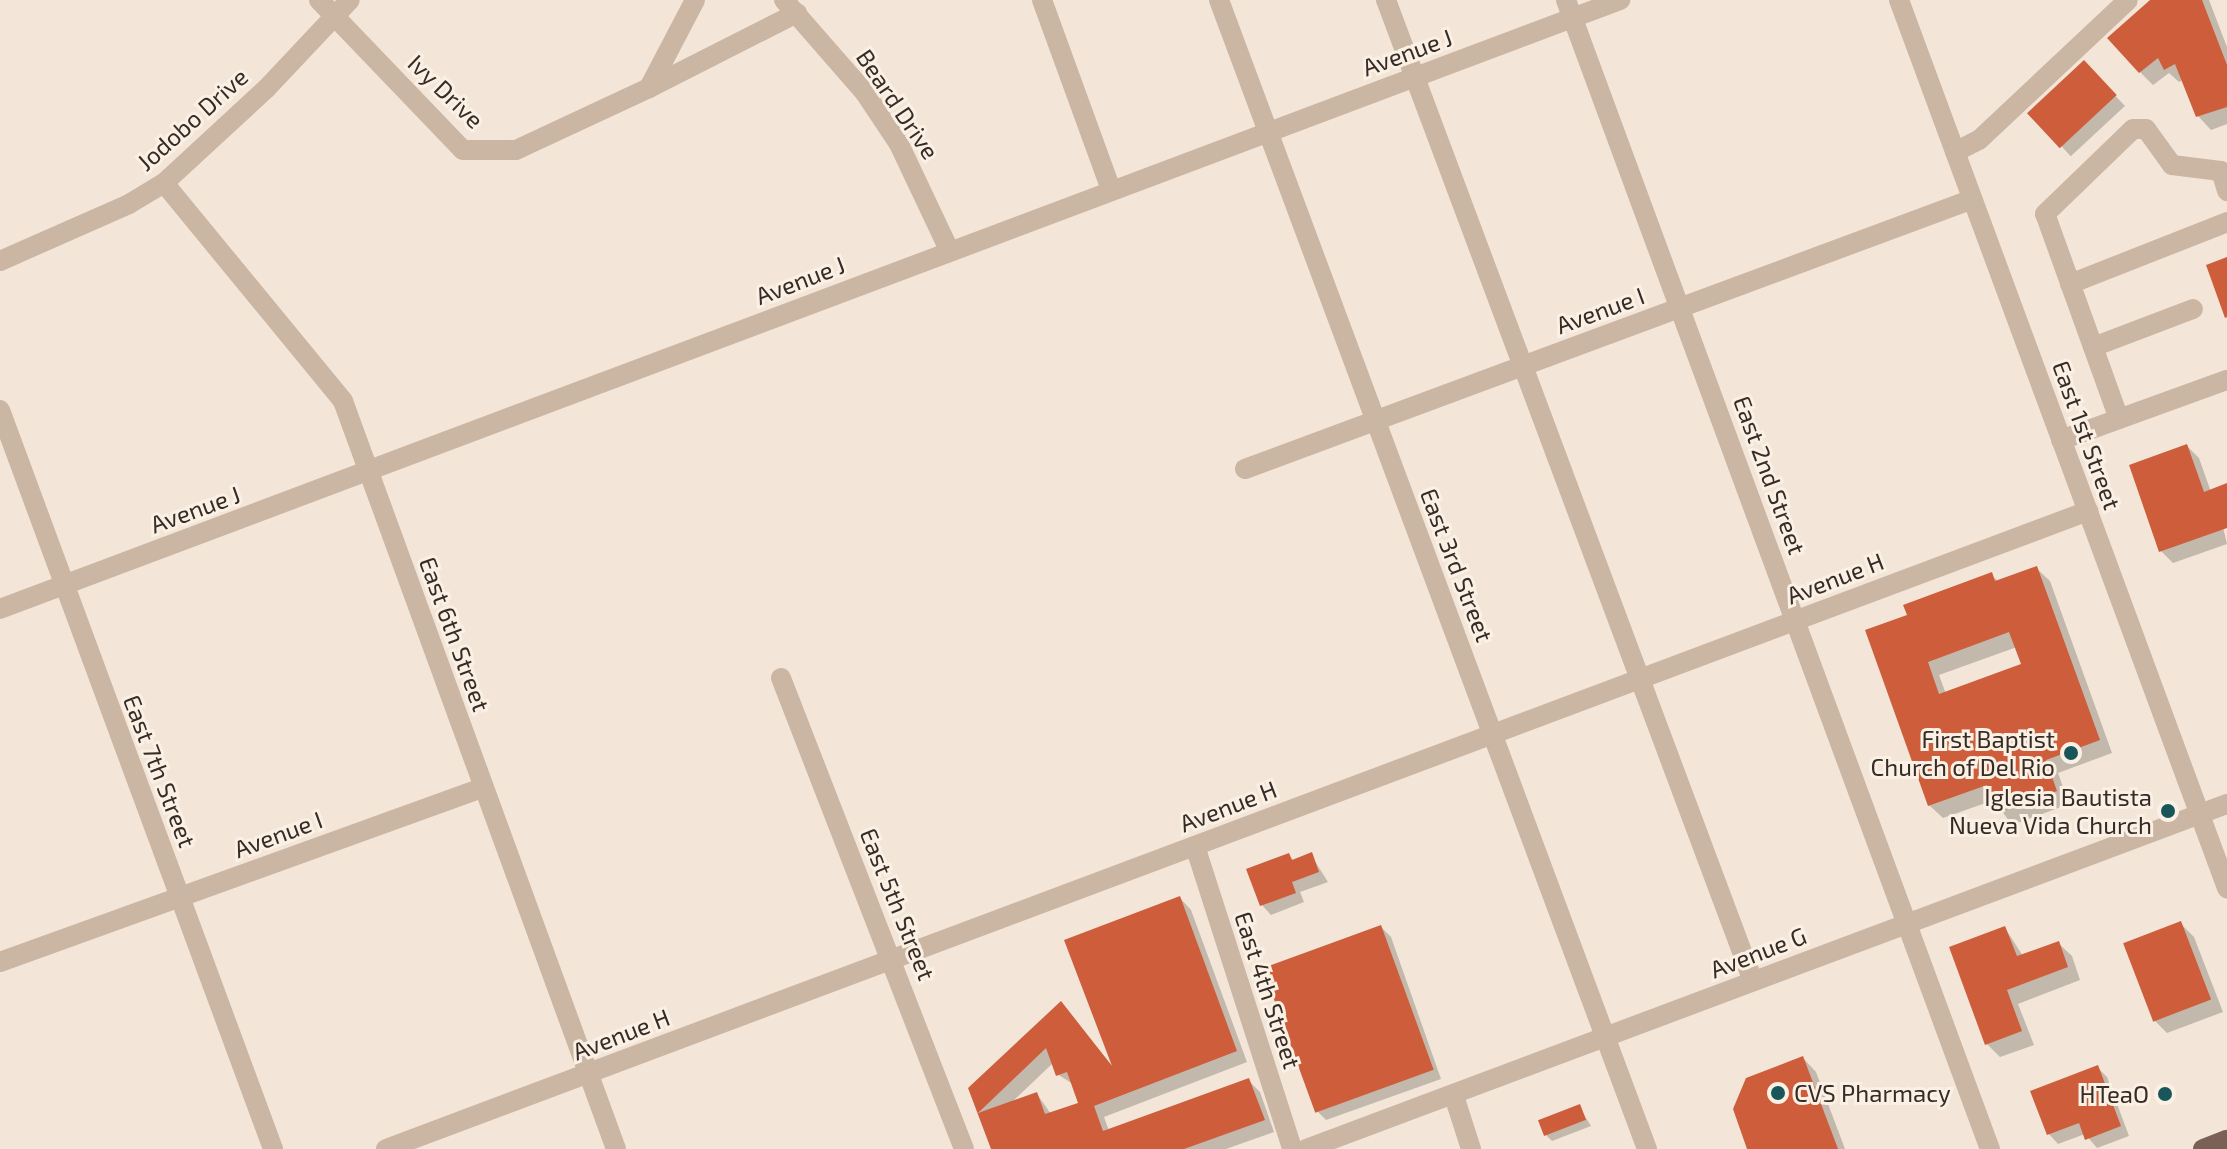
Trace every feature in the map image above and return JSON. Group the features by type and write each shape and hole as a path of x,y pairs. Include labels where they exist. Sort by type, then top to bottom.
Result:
{"main road":[{"path":"2203,1149 2227,1140"}],"street":[{"name":"Jodobo Drive","path":"0,261 129,204 164,183 266,89 326,8 350,0"},
{"path":"649,88 695,0"},
{"path":"1042,0 1111,190"},
{"name":"East 3rd Street","path":"1219,0 1647,1149"},
{"path":"1386,0 1753,981"},
{"name":"Avenue J","path":"0,609 370,473 949,250 1415,76 1569,9 1620,0"},
{"name":"East 1st Street","path":"1899,0 2227,888"},
{"path":"1955,152 1979,140 2128,0"},
{"name":"Ivy Drive","path":"326,8 463,150 516,150 649,88 790,7"},
{"name":"Beard Drive","path":"790,7 865,93 899,144 949,250"},
{"name":"East 2nd Street","path":"1569,9 1990,1149"},
{"path":"2119,419 2045,214 2133,129 2146,129 2172,165 2221,171 2227,191"},
{"name":"East 6th Street","path":"164,183 343,401 616,1149"},
{"name":"Avenue I","path":"1245,469 1973,199"},
{"path":"2070,284 2227,222"},
{"path":"2093,347 2193,309"},
{"path":"2061,440 2227,380"},
{"name":"East 7th Street","path":"0,410 273,1149"},
{"name":"Avenue H","path":"386,1149 2088,511"},
{"name":"East 5th Street","path":"781,678 964,1149"},
{"name":"Avenue I","path":"0,962 482,788"},
{"name":"Avenue G","path":"1306,1149 2227,804"},
{"name":"East 4th Street","path":"1195,846 1292,1149"},
{"path":"1454,1096 1471,1149"}],"building":[{"path":"2150,0 2202,0 2227,65 2227,107 2196,117 2175,64 2164,70 2158,58 2139,73 2107,38"},
{"path":"2084,60 2117,95 2060,148 2027,113"},
{"path":"2227,257 2227,317 2225,318 2206,265"},
{"path":"2187,444 2204,492 2227,483 2227,528 2159,552 2129,465"},
{"path":"2037,566 2100,740 2046,760 2057,791 1997,813 1987,785 1928,806 1865,630 1907,615 1903,605 1992,572 1995,581","holes":["2009,632 2021,664 1939,694 1928,662"]},
{"path":"1312,852 1319,872 1292,882 1296,893 1260,906 1246,869 1289,853 1292,860"},
{"path":"1180,896 1237,1051 1094,1106 1103,1131 1249,1078 1265,1120 1184,1149 991,1149 968,1088 1061,1001 1112,1066 1064,940","holes":["1046,1048 1056,1076 1067,1072 1078,1103 1045,1114 1037,1092 978,1113"]},
{"path":"2181,921 2211,999 2153,1022 2123,943"},
{"path":"1381,925 1434,1070 1315,1113 1263,968"},
{"path":"2005,926 2017,956 2059,941 2068,967 2007,990 2022,1031 1985,1045 1949,947"},
{"name":"CVS Pharmacy","path":"1803,1056 1838,1149 1747,1149 1733,1109 1746,1078"},
{"path":"2098,1065 2121,1126 2085,1140 2079,1123 2047,1135 2030,1091"},
{"path":"1580,1104 1586,1120 1544,1136 1538,1120"}],"place":[{"name":"First Baptist Church of Del Rio","path":"2071,753"},
{"name":"Iglesia Bautista Nueva Vida Church","path":"2168,811"},
{"name":"CVS Pharmacy","path":"1778,1093"},
{"name":"HTeaO","path":"2165,1094"}]}
